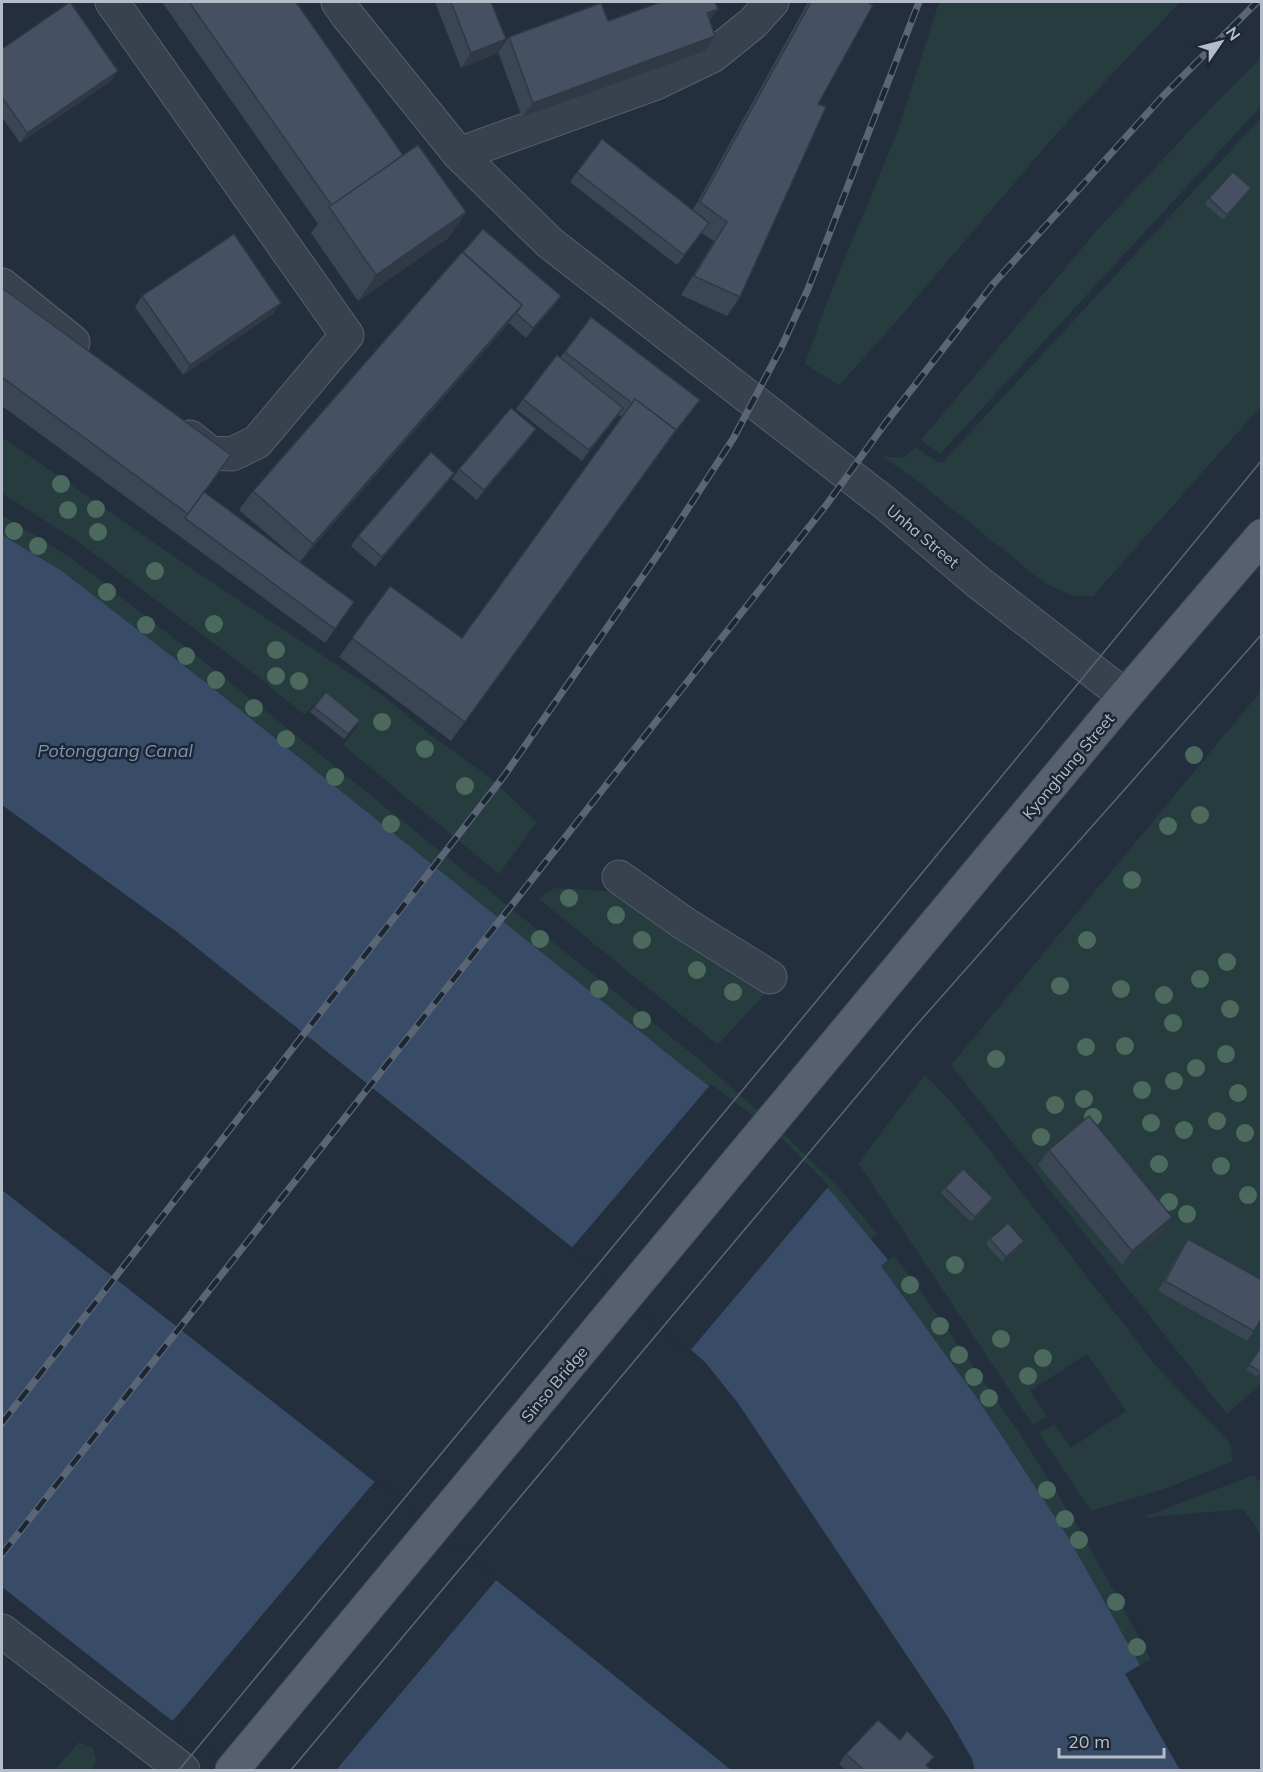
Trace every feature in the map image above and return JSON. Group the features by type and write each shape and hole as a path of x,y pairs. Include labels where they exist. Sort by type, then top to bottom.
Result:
{"main road":[{"name":"Kyonghung Street","path":"877,997 1125,696 1262,536"},
{"name":"Sinso Bridge","path":"232,1770 877,997"}],"street":[{"path":"112,2 347,335 257,442 232,454 210,453 165,416"},
{"name":"Unha Street","path":"338,2 459,154 550,243 885,503 978,582 1125,696"},
{"path":"459,154 656,83 712,56 758,9"},
{"path":"2,285 92,358"},
{"path":"619,877 685,924 770,977"},
{"path":"2,1631 183,1770"}],"green space":[{"path":"939,2 1180,2 1057,133 839,385 805,364 826,304 897,133"},
{"path":"1261,58 1261,106 940,454 921,440 1099,228 1208,111"},
{"path":"1261,118 1261,406 1093,596 1074,596 1046,584 911,476 881,456 904,458 915,447 939,463 943,462"},
{"path":"2,437 192,569 384,696 428,733 488,776 537,822 499,874 343,745 359,724 323,695 305,715 243,665 78,542 2,493"},
{"path":"2,515 71,558 226,679 707,1066 785,1135 840,1189 877,1234 871,1239 836,1197 779,1139 688,1070 214,689 62,571 2,535"},
{"path":"1261,691 1262,1383 1227,1414 951,1065"},
{"path":"555,888 625,892 769,989 718,1045 538,898"},
{"path":"925,1075 955,1106 1156,1366 1230,1443 1233,1461 1170,1487 1091,1511 1039,1433 1054,1424 1071,1448 1126,1411 1087,1354 1030,1391 1047,1416 1033,1425 858,1163"},
{"path":"894,1256 1022,1437 1080,1530 1151,1659 1140,1665 1068,1537 977,1398 881,1266"},
{"path":"1254,1475 1261,1484 1261,1535 1243,1509 1141,1518"},
{"path":"79,1742 93,1748 96,1760 92,1770 55,1770"}],"water":[{"name":"Potonggang Canal","path":"2,535 62,571 214,689 688,1070 779,1139 836,1197 888,1260 881,1266 977,1398 1068,1537 1140,1665 1125,1674 1180,1770 975,1770 972,1759 948,1717 738,1403 705,1362 568,1244 177,932 2,805"},
{"path":"2,1190 351,1463 731,1770 240,1770 162,1713 2,1587"}],"pier":[{"path":"711,1084 781,1137 829,1186 689,1352 570,1250"},
{"path":"376,1480 498,1578 336,1770 235,1770 171,1723"}],"building":[{"path":"70,2 118,71 27,133 2,97 2,49"},
{"path":"189,2 296,2 403,155 332,206"},
{"path":"451,2 491,2 506,39 471,53"},
{"path":"661,2 715,2 718,9 707,13 715,36 533,103 509,37 601,3 608,21"},
{"path":"811,2 867,2 873,5 818,104 826,107 740,297 694,276 727,222 700,202"},
{"path":"602,139 709,223 684,255 577,172"},
{"path":"418,145 466,212 376,275 329,207"},
{"path":"1233,172 1251,188 1227,215 1209,198"},
{"path":"483,229 561,296 533,328 516,313 522,305 463,252"},
{"path":"234,234 281,303 190,365 142,296"},
{"path":"462,252 522,305 313,544 253,491"},
{"path":"2,288 231,455 188,514 2,377"},
{"path":"591,317 700,400 673,434 676,430 635,399 632,403 565,352"},
{"path":"557,355 623,408 589,450 523,399"},
{"path":"635,399 676,430 465,722 352,638 390,586 462,638"},
{"path":"511,408 536,429 484,490 459,469"},
{"path":"431,452 454,473 382,557 358,536"},
{"path":"204,492 354,602 335,629 185,518"},
{"path":"326,692 360,720 348,734 314,707"},
{"path":"1089,1116 1172,1217 1132,1251 1049,1150"},
{"path":"963,1169 993,1198 975,1217 945,1188"},
{"path":"1008,1223 1024,1241 1006,1257 990,1239"},
{"path":"1188,1239 1262,1280 1262,1318 1254,1331 1165,1281"},
{"path":"1259,1350 1262,1351 1261,1372 1249,1365"},
{"path":"878,1720 900,1740 907,1731 934,1757 926,1765 930,1769 864,1770 846,1754"}],"tram line":[{"path":"179,1770 1262,460"},
{"path":"291,1770 913,1029 1262,634"}],"railway":[{"path":"2,1423 504,776 663,547 733,439 781,348 808,289 919,2"},
{"path":"2,1554 827,504 884,425 994,283 1163,96 1257,2"}]}
